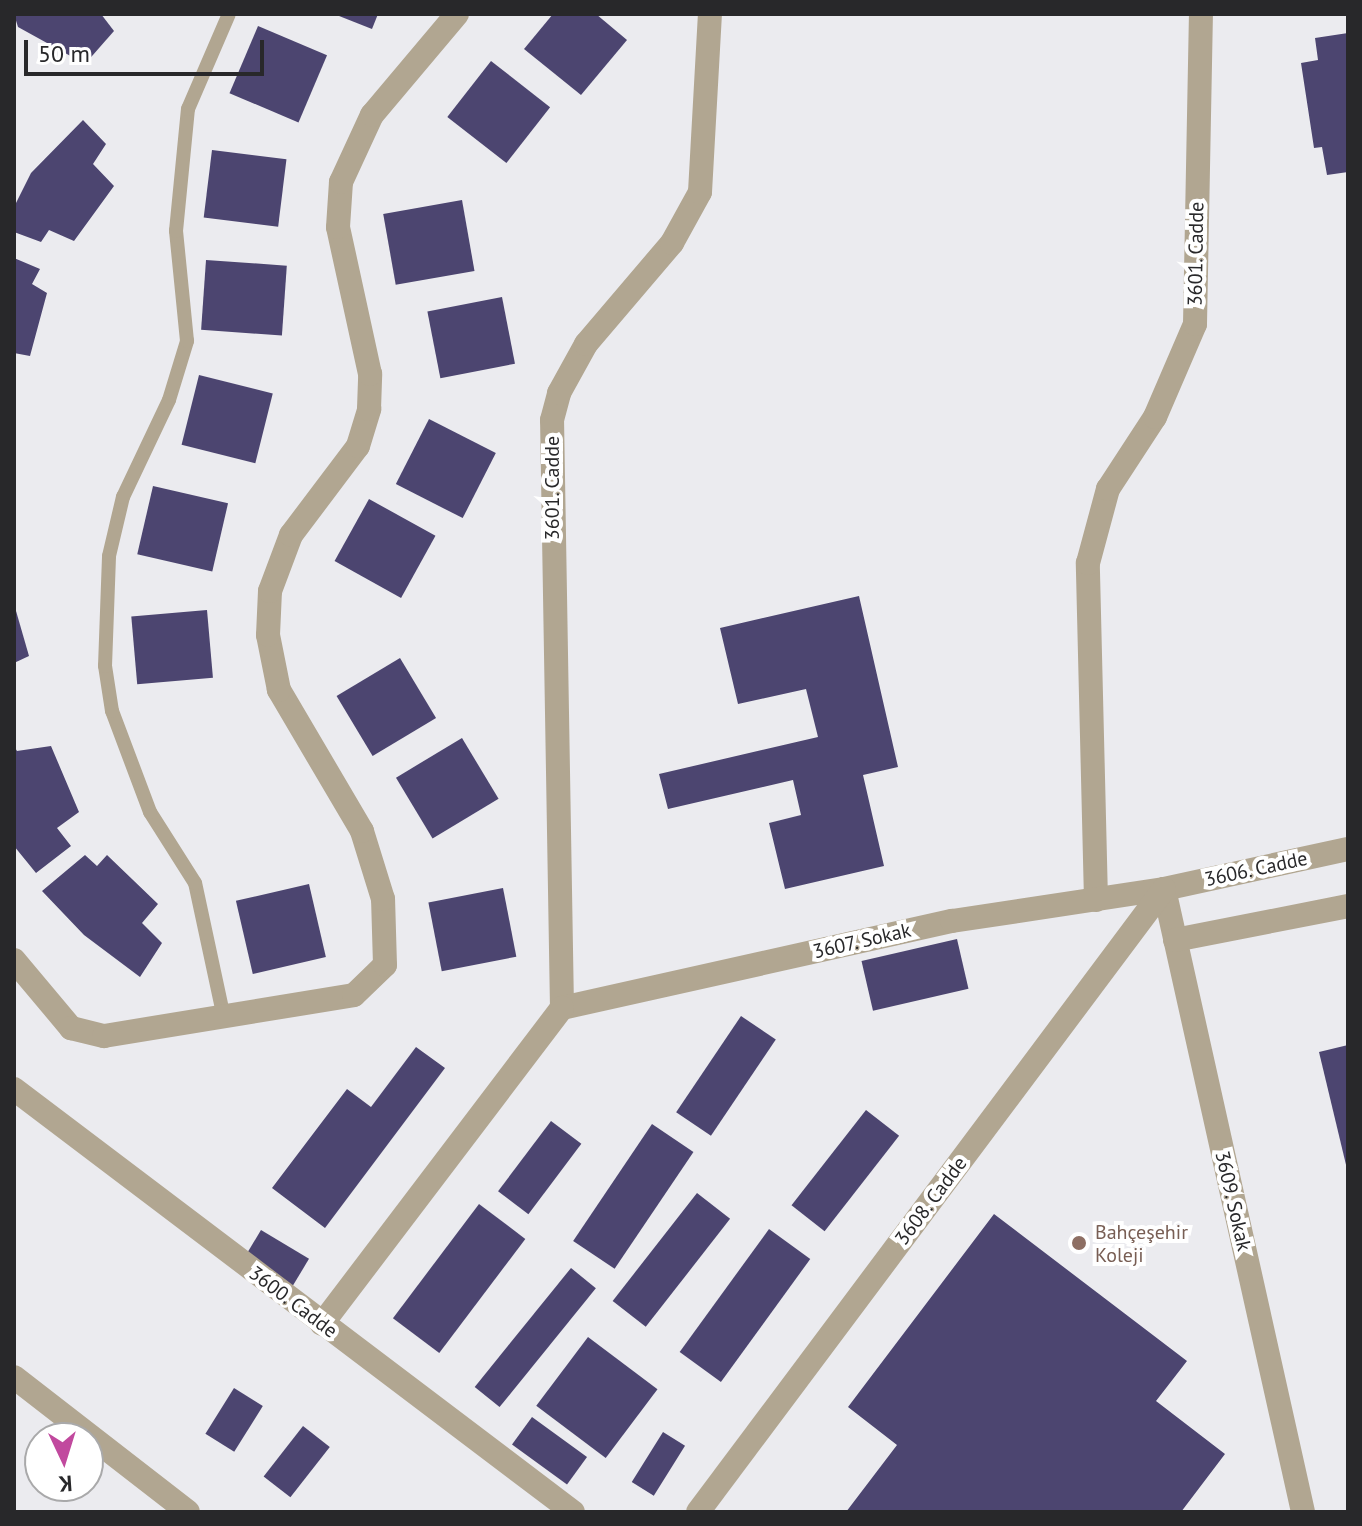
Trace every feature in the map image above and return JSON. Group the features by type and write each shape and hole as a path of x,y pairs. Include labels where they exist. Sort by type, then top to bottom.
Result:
{"street":[{"path":"14,960 45,1001 82,1031 104,1036 354,995 385,965 383,899 362,831 279,690 268,635 270,591 291,535 358,446 369,409 368,361 340,240 341,182 372,115 457,14"},
{"name":"3601. Cadde","path":"562,1008 552,420 559,393 586,344 672,243 700,192 710,14"},
{"name":"3601. Cadde","path":"1096,900 1088,563 1108,489 1155,417 1195,324 1201,14"},
{"name":"3606. Cadde","path":"1164,889 1348,849"},
{"name":"3607. Sokak","path":"562,1008 952,921 1164,889"},
{"name":"3609. Sokak","path":"1164,889 1303,1512"},
{"name":"3608. Cadde","path":"698,1512 1164,889"},
{"path":"1175,940 1348,906"},
{"path":"322,1324 562,1008"},
{"name":"3600. Cadde","path":"14,1089 573,1512"},
{"path":"14,1377 188,1512"}],"lane":[{"path":"224,1018 195,883 150,812 112,711 105,666 109,556 123,497 169,400 187,341 176,231 188,109 229,14"}],"building":[{"path":"14,14 101,14 114,31 85,64 18,27"},
{"path":"334,14 378,14 372,29"},
{"path":"553,14 596,14 627,40 581,95 524,49"},
{"path":"258,26 327,55 299,123 229,93"},
{"path":"1348,33 1348,172 1327,175 1322,147 1314,148 1301,63 1318,60 1315,38"},
{"path":"491,61 550,107 506,163 447,117"},
{"path":"83,120 106,144 93,164 114,186 74,241 49,230 41,242 14,232 14,207 31,173"},
{"path":"212,150 286,159 278,227 204,217"},
{"path":"462,200 475,271 396,285 383,214"},
{"path":"14,258 40,269 32,284 47,293 30,356 14,353"},
{"path":"206,260 287,266 282,335 201,330"},
{"path":"502,297 515,364 440,378 427,312"},
{"path":"199,375 273,393 255,463 182,445"},
{"path":"429,419 496,453 463,518 396,484"},
{"path":"153,486 228,503 212,572 137,554"},
{"path":"369,499 435,536 401,598 335,561"},
{"path":"859,596 898,767 863,775 884,866 785,889 769,823 801,815 793,780 668,809 659,774 818,737 806,689 738,704 720,628"},
{"path":"14,604 29,656 14,663"},
{"path":"207,610 213,678 137,684 131,617"},
{"path":"400,658 436,718 373,756 337,696"},
{"path":"462,738 499,799 433,839 396,778"},
{"path":"14,746 17,751 51,746 79,812 57,828 71,846 36,873 14,846"},
{"path":"85,855 97,866 107,855 158,904 142,923 162,943 140,977 84,935 42,891"},
{"path":"309,884 326,957 253,974 236,901"},
{"path":"503,888 516,957 442,971 428,903"},
{"path":"957,939 968,989 873,1011 862,961"},
{"path":"741,1016 776,1039 711,1136 676,1112"},
{"path":"1348,1045 1348,1169 1347,1169 1319,1052"},
{"path":"416,1047 445,1068 325,1228 272,1188 347,1089 371,1107"},
{"path":"866,1110 899,1136 825,1231 792,1205"},
{"path":"551,1121 581,1144 528,1214 498,1191"},
{"path":"652,1124 693,1152 615,1269 573,1241"},
{"path":"697,1193 730,1219 646,1327 613,1301"},
{"path":"479,1204 525,1239 439,1353 393,1318"},
{"path":"994,1214 1187,1361 1156,1401 1225,1454 1181,1512 846,1512 897,1445 848,1407"},
{"path":"769,1229 810,1259 721,1382 680,1352"},
{"path":"261,1230 309,1259 291,1289 243,1260"},
{"path":"571,1268 596,1288 500,1407 475,1387"},
{"path":"588,1337 657,1389 606,1458 536,1406"},
{"path":"234,1388 263,1406 234,1452 205,1434"},
{"path":"532,1417 587,1457 567,1484 512,1445"},
{"path":"303,1426 330,1447 290,1497 264,1476"},
{"path":"663,1432 685,1446 654,1496 632,1482"}],"place":[{"name":"Bahçeşehir Koleji","path":"1079,1243"}]}
